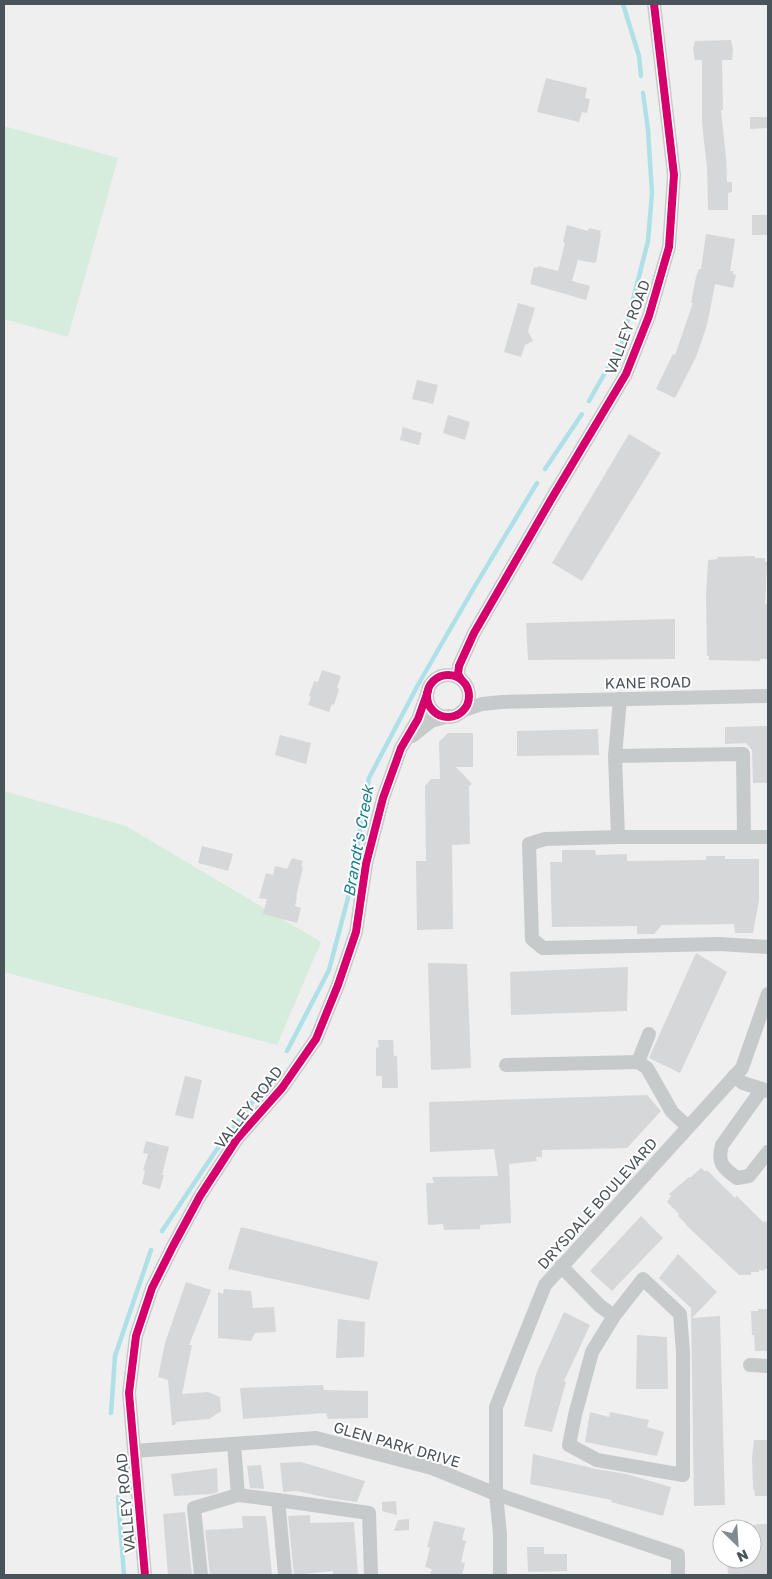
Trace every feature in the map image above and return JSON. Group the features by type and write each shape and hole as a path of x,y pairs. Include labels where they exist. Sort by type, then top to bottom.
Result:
{"street":[{"path":"654,4 664,4"},
{"name":"VALLEY ROAD","path":"401,748 431,721 456,714 468,700 468,689 458,674 458,666 474,633 626,374 649,316 669,247 674,175 654,4"},
{"name":"VALLEY ROAD","path":"144,1575 129,1393 136,1336 152,1288 200,1196 237,1139 282,1088 316,1039 338,985 356,932 366,864 383,798 401,748 418,719 431,686 474,633"},
{"path":"456,714 443,716 432,709 429,704 431,686 441,676 448,675 454,676 463,682"},
{"name":"KANE ROAD","path":"463,682 478,693 497,698 529,701"},
{"name":"KANE ROAD","path":"456,714 482,704 529,701 768,696"},
{"path":"618,837 615,756 620,699"},
{"path":"615,756 743,754 744,837"},
{"path":"768,837 545,839 529,844 532,939 543,948 720,944 768,947"},
{"name":"DRYSDALE BOULEVARD","path":"500,1575 500,1534 496,1494 496,1407 544,1285 742,1068 768,994"},
{"path":"638,1062 649,1034"},
{"path":"506,1065 638,1062 647,1068 672,1112 688,1127"},
{"path":"734,1076 743,1083 765,1090 722,1146 719,1156 724,1168 737,1178 749,1176 768,1152"},
{"path":"561,1266 600,1306 614,1316"},
{"path":"643,1279 680,1314 684,1352 682,1475 597,1460 569,1445 592,1352 614,1316 643,1279"},
{"path":"750,1365 768,1366"},
{"name":"GLEN PARK DRIVE","path":"134,1451 316,1438 432,1468 496,1494 678,1555 678,1575"},
{"path":"234,1444 238,1495"},
{"path":"201,1575 194,1508 238,1495 369,1512 371,1575"},
{"path":"278,1500 285,1575"}],"green space":[{"path":"4,126 118,158 68,337 4,319"},
{"path":"4,791 126,826 321,942 277,1045 4,972"}],"building":[{"path":"731,40 732,60 722,60 723,110 721,110 727,182 732,182 732,192 728,193 728,210 708,210 707,168 702,123 702,60 695,60 693,50 695,41"},
{"path":"546,78 587,88 585,98 590,99 587,113 582,112 579,122 537,112"},
{"path":"750,117 768,117 768,128 750,129"},
{"path":"752,215 768,215 768,235 752,235"},
{"path":"567,225 588,231 589,228 601,231 596,262 578,260 572,281 590,286 586,300 530,284 534,267 537,268 538,266 558,271"},
{"path":"706,234 735,239 730,271 733,271 733,274 736,275 733,288 715,284 707,325 696,357 675,398 656,389 673,354 675,355 693,303 691,303 696,277 699,269 701,269"},
{"path":"518,303 535,308 528,331 533,341 525,345 521,357 504,352"},
{"path":"417,380 438,385 433,404 412,399"},
{"path":"448,415 470,422 465,440 443,433"},
{"path":"403,427 422,433 419,445 400,440"},
{"path":"629,434 661,453 582,581 552,563"},
{"path":"755,556 755,558 765,558 765,562 767,562 765,604 768,604 768,659 760,659 760,661 709,660 709,656 707,656 706,595 708,560 718,559 717,557"},
{"path":"675,619 675,659 528,660 526,623"},
{"path":"322,670 341,676 334,705 332,704 329,712 308,705 314,681 318,682"},
{"path":"768,726 768,783 753,783 752,750 746,743 725,744 725,727"},
{"path":"598,729 599,755 517,756 517,731"},
{"path":"448,733 473,733 473,767 456,767 472,784 469,786 470,844 452,845 453,929 417,930 416,861 426,861 425,786 431,779 440,779 439,742"},
{"path":"280,735 311,743 306,764 275,755"},
{"path":"202,846 233,854 228,871 198,863"},
{"path":"562,850 595,850 596,855 627,854 627,861 706,860 706,856 725,856 725,859 759,859 759,900 753,933 735,933 734,924 662,925 654,934 637,934 637,926 552,927 550,862 562,862"},
{"path":"292,858 303,861 295,906 301,908 297,923 263,914 267,899 259,898 266,873 273,875 275,866 287,869"},
{"path":"696,953 727,972 680,1073 649,1058"},
{"path":"428,963 467,964 471,1068 431,1070"},
{"path":"628,967 627,1011 511,1015 510,972"},
{"path":"378,1040 393,1040 394,1056 397,1056 398,1088 382,1088 382,1076 376,1076 376,1048 379,1047"},
{"path":"185,1076 202,1080 193,1119 175,1115"},
{"path":"647,1095 661,1111 627,1148 542,1150 542,1157 536,1157 537,1161 509,1164 511,1223 480,1225 480,1229 444,1230 443,1224 428,1225 426,1183 434,1183 432,1177 498,1176 494,1149 430,1152 429,1102"},
{"path":"146,1141 169,1147 160,1189 142,1184 145,1171 143,1170 148,1154 143,1153"},
{"path":"701,1168 706,1172 707,1170 735,1198 737,1196 763,1222 768,1221 768,1269 764,1269 765,1271 759,1270 759,1272 751,1272 751,1275 739,1275 686,1225 678,1216 679,1214 667,1202 671,1196 669,1194"},
{"path":"641,1216 663,1238 612,1291 590,1271"},
{"path":"241,1227 378,1262 369,1300 228,1269"},
{"path":"678,1254 717,1292 692,1318 720,1316 725,1505 694,1506 691,1308 659,1278"},
{"path":"186,1282 211,1290 189,1345 192,1345 182,1394 208,1392 220,1397 221,1411 209,1419 176,1422 175,1425 172,1425 168,1380 158,1377 165,1343"},
{"path":"224,1289 251,1291 253,1308 274,1307 276,1332 255,1333 251,1341 218,1338 218,1292 223,1294"},
{"path":"758,1309 768,1309 768,1351 755,1351 751,1311 758,1311"},
{"path":"564,1312 590,1325 564,1381 566,1382 552,1432 524,1426 536,1374"},
{"path":"338,1319 365,1322 364,1357 336,1358"},
{"path":"637,1335 667,1337 668,1389 636,1389"},
{"path":"323,1385 324,1390 368,1391 368,1418 328,1419 326,1413 243,1419 240,1388"},
{"path":"590,1412 609,1417 610,1412 649,1420 647,1427 664,1432 657,1456 585,1442"},
{"path":"754,1440 768,1440 768,1496 755,1496 753,1489 752,1458"},
{"path":"533,1454 626,1474 671,1487 663,1516 611,1502 612,1500 530,1484"},
{"path":"301,1462 365,1481 357,1502 297,1491 283,1492 280,1463"},
{"path":"261,1465 264,1489 250,1488 247,1466"},
{"path":"217,1468 218,1492 174,1496 171,1474"},
{"path":"396,1501 397,1515 382,1511 382,1502"},
{"path":"185,1512 192,1575 168,1575 163,1514"},
{"path":"310,1515 310,1523 354,1522 358,1575 333,1575 333,1571 294,1575 288,1516"},
{"path":"242,1516 266,1516 272,1575 210,1575 205,1530 243,1528"},
{"path":"409,1519 409,1530 394,1531 398,1520"},
{"path":"434,1521 465,1528 462,1540 466,1541 461,1562 465,1563 462,1575 430,1575 432,1569 425,1567 430,1548 427,1547"},
{"path":"762,1524 768,1524 768,1575 728,1575 728,1569 762,1569"},
{"path":"527,1547 544,1547 544,1554 567,1554 567,1571 528,1572"}],"waterway":[{"name":"Brandt's Creek","path":"623,4 639,56 641,76"},
{"name":"Brandt's Creek","path":"589,401 622,343 648,241 652,193 648,130 643,93"},
{"name":"Brandt's Creek","path":"545,469 582,414"},
{"name":"Brandt's Creek","path":"287,1051 329,970 349,894 369,778 419,683 537,483"},
{"name":"Brandt's Creek","path":"162,1231 215,1152 273,1075"},
{"name":"Brandt's Creek","path":"111,1413 115,1356 151,1250"},
{"name":"Brandt's Creek","path":"118,1497 124,1575"}],"cycle path":[{"path":"461,679 458,674 459,666 474,633 626,374 649,316 669,247 674,175 654,4"},
{"path":"448,675 463,681 469,696 463,711 448,717 433,711 427,696 433,681 448,675"},
{"path":"145,1575 129,1393 136,1336 152,1288 200,1196 237,1139 282,1088 316,1039 338,985 356,932 366,864 383,798 401,748 418,719 428,691"}]}
